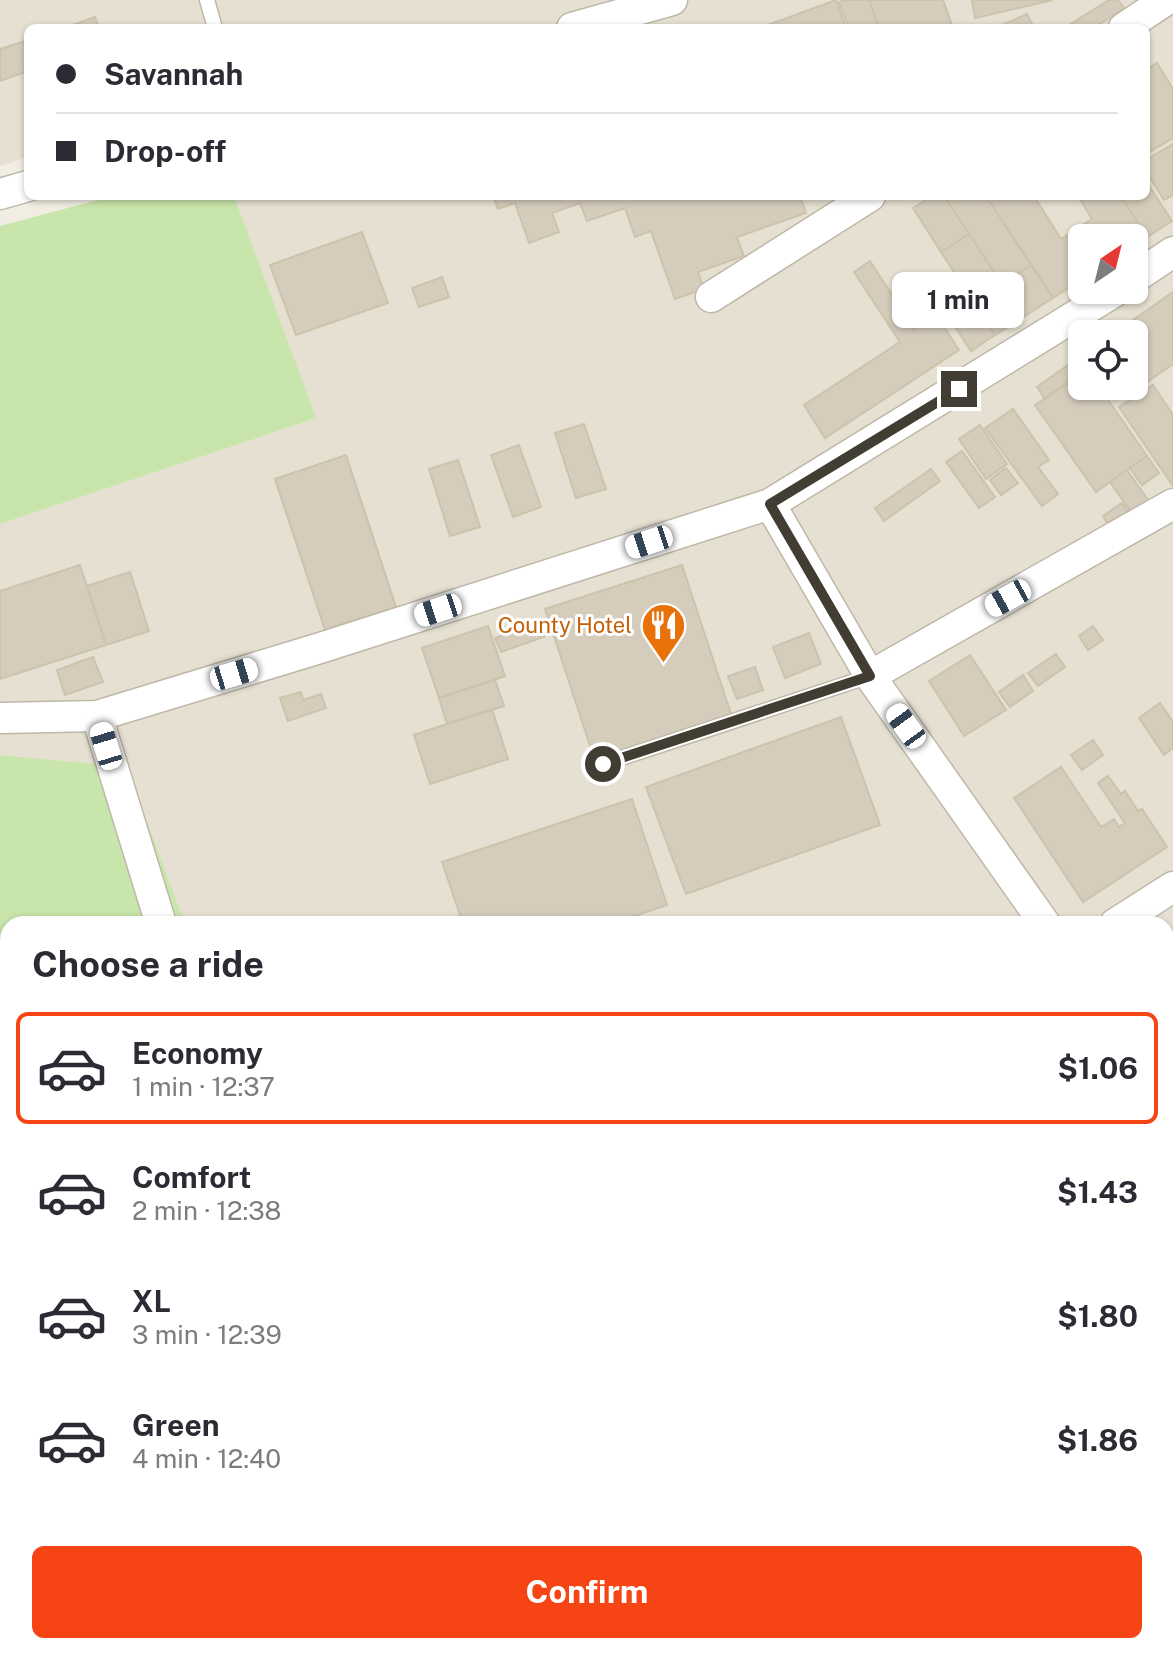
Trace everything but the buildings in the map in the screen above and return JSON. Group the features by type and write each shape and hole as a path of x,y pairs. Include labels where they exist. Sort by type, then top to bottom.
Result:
{"street":[{"path":"586,24 672,0"},
{"path":"1130,24 1166,0"},
{"path":"0,194 24,187"},
{"path":"711,297 864,200"},
{"path":"1148,269 1173,252"},
{"path":"0,718 97,716 770,504 1094,304"},
{"path":"770,504 870,676 1039,916"},
{"path":"870,676 1173,504"},
{"path":"97,716 159,916"},
{"path":"1128,916 1173,887"}],"lane":[{"path":"207,0 214,24"},
{"path":"603,764 870,676"}],"shaded area":[{"path":"0,0 1173,0 1173,916 182,916 127,767 0,755 0,524 315,418 235,200 1150,200 1150,24 24,24 24,158 0,166"}],"green space":[{"path":"98,200 235,200 316,418 0,524 0,226"},
{"path":"0,755 127,767 182,916 0,916"}],"place":[{"name":"County Hotel","path":"663,664"}],"route":[{"path":"603,764 870,676 770,504 959,389"}]}
